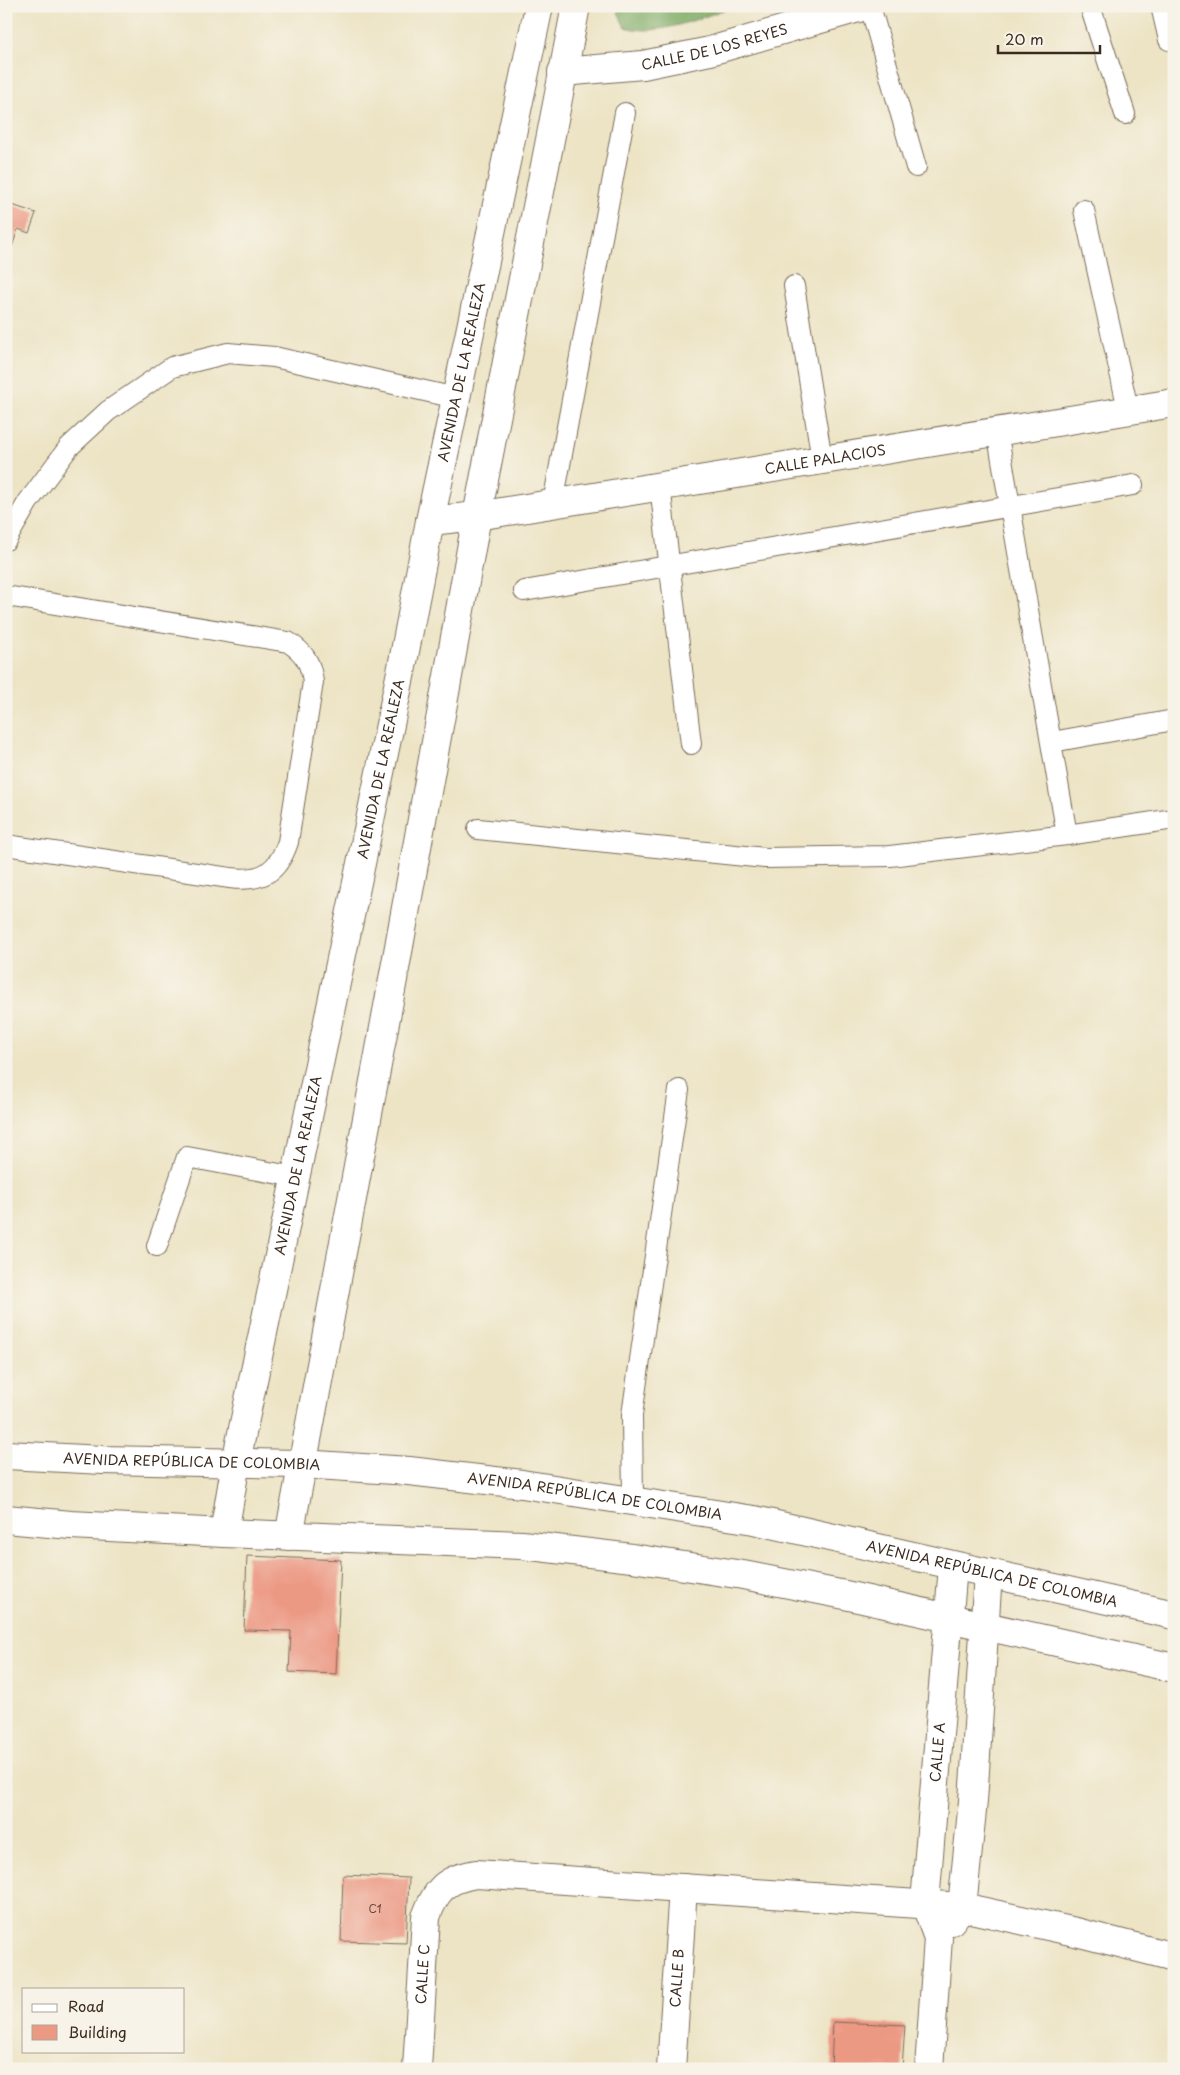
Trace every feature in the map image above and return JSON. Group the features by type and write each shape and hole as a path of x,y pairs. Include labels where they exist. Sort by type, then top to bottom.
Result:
{"street":[{"name":"AVENIDA DE LA REALEZA","path":"224,1533 236,1462 402,667 430,521 539,6"},
{"path":"289,1536 300,1464 392,986 477,516 576,6"},
{"name":"CALLE DE LOS REYES","path":"562,72 643,65 710,51 865,6"},
{"name":"CALLE PALACIOS","path":"430,521 477,516 1174,403"},
{"name":"AVENIDA REPÚBLICA DE COLOMBIA","path":"6,1455 103,1460 300,1464 409,1471 522,1484 764,1522 1174,1615"},
{"path":"6,1518 71,1525 522,1545 632,1558 743,1575 986,1625 1174,1668"},
{"name":"CALLE A","path":"929,2069 938,1938 925,1903 953,1566"},
{"path":"938,1938 962,1906 973,1801 988,1574"},
{"name":"CALLE C","path":"417,2069 426,1917 432,1899 444,1885 459,1876 476,1874 683,1888"},
{"path":"683,1888 962,1906 1174,1957"},
{"name":"CALLE B","path":"671,2069 683,1888"}],"lane":[{"path":"870,6 916,167"},
{"path":"1090,6 1125,114"},
{"path":"1161,6 1169,40"},
{"path":"553,503 625,113"},
{"path":"1084,210 1128,409"},
{"path":"794,286 822,460"},
{"path":"6,540 28,502 69,447 108,411 172,368 228,353 274,357 456,398"},
{"path":"997,432 1067,835"},
{"path":"524,591 1133,485"},
{"path":"660,486 691,744"},
{"path":"6,596 281,640 298,648 307,658 312,670 313,682 288,842 283,856 274,868 261,877 246,880 230,878 6,845"},
{"path":"1052,742 1174,720"},
{"path":"478,828 765,858 890,856 1067,835 1174,819"},
{"path":"633,1502 632,1415 679,1090"},
{"path":"157,1246 187,1157 296,1178"}],"green space":[{"path":"619,6 736,6 667,28 638,30 625,27 618,13"}],"building":[{"path":"6,203 36,213 29,233 18,229 12,247 6,245"},
{"path":"247,1556 341,1560 336,1674 289,1672 291,1631 244,1630"},
{"path":"343,1875 409,1878 406,1943 341,1941"},
{"path":"833,2022 905,2025 902,2069 831,2069"}]}
